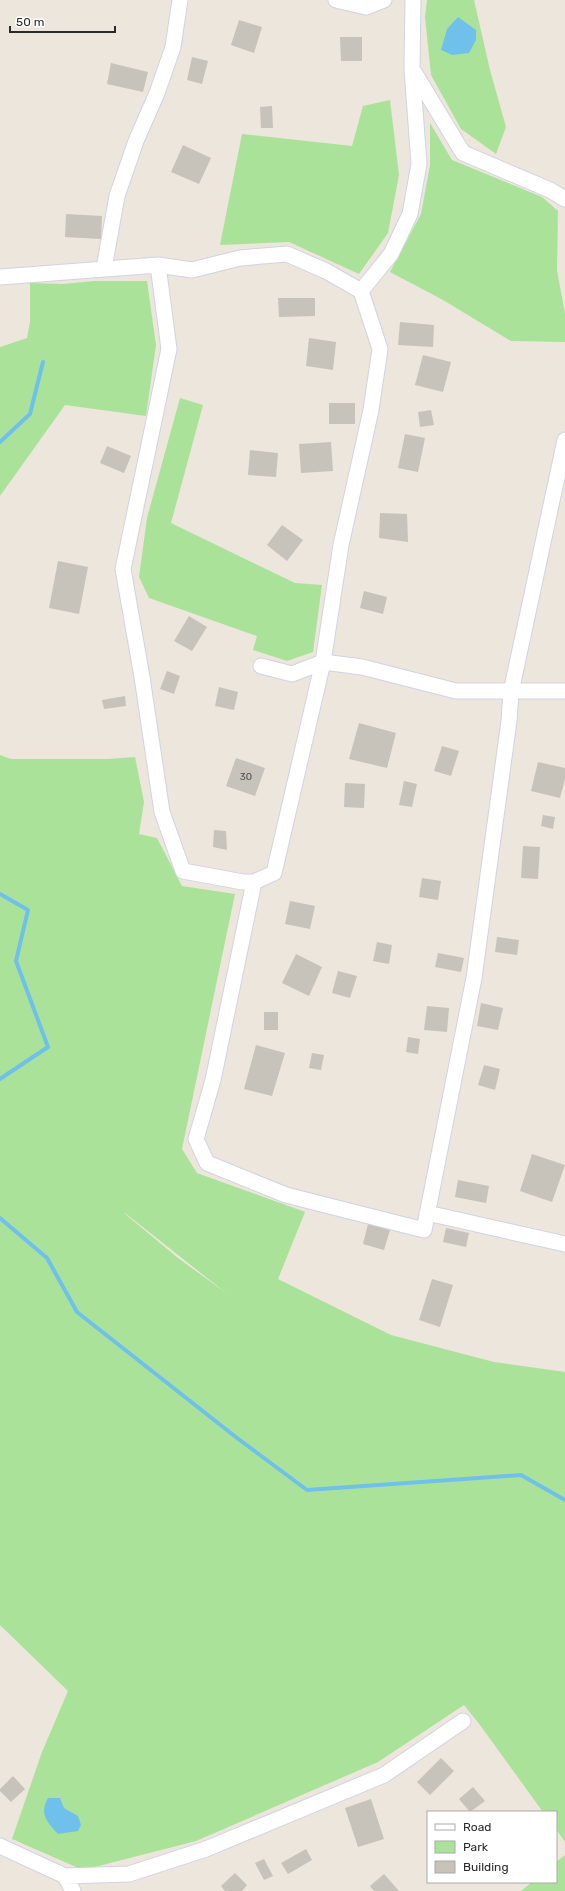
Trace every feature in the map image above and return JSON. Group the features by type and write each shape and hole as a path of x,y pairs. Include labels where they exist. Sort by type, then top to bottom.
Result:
{"street":[{"path":"104,268 117,196 136,141 157,93 173,47 180,0"},
{"path":"336,0 366,7 384,0"},
{"path":"361,291 391,254 410,214 419,164 412,69 413,0"},
{"path":"412,69 463,153 550,190 565,199"},
{"path":"0,277 158,265 192,270 240,258 287,254 326,272 361,291 380,349 371,410 341,545 323,662 274,873 254,882 243,882 183,871 162,812 142,677 123,569 169,349 158,265"},
{"path":"254,882 213,1080 196,1139 207,1163 286,1195 424,1230 474,978 509,721 511,692 565,440"},
{"path":"261,666 292,674 323,662 362,667 456,691 565,691"},
{"path":"427,1213 565,1244"},
{"path":"0,1846 65,1876 129,1874 206,1849 384,1775 463,1721"},
{"path":"65,1876 74,1891"}],"green space":[{"path":"427,0 474,0 490,70 506,127 496,154 461,129 431,75 425,17"},
{"path":"390,100 399,175 388,233 359,274 289,242 220,245 242,134 352,146 363,106"},
{"path":"430,123 452,160 542,197 558,211 557,270 565,314 565,342 511,341 443,300 390,272 421,214 430,165"},
{"path":"94,281 147,281 156,345 146,416 65,405 0,496 0,347 27,338 30,322 30,283 63,284"},
{"path":"180,398 203,405 171,523 295,583 322,585 313,652 287,661 253,650 257,636 149,598 139,577 147,518"},
{"path":"0,755 11,759 108,759 135,757 144,802 139,834 157,838 182,886 235,894 182,1149 197,1173 305,1212 278,1279 391,1335 494,1362 565,1372 565,1842 557,1830 557,1811 542,1811 464,1705 378,1762 196,1841 83,1870 12,1839 42,1752 68,1691 0,1625","holes":["124,1213 125,1213 226,1293 178,1258"]},
{"path":"565,1855 565,1891 521,1891 531,1883 557,1883 557,1861"}],"water":[{"path":"458,17 476,30 476,40 469,53 452,55 441,50 447,29"},
{"path":"48,1798 60,1798 64,1808 78,1816 81,1825 78,1831 58,1834 54,1830 44,1813 45,1804"}],"building":[{"path":"239,20 262,27 254,53 231,45"},
{"path":"340,37 362,37 362,61 341,61"},
{"path":"192,57 208,61 202,84 187,80"},
{"path":"111,63 148,72 143,92 107,84"},
{"path":"272,106 273,128 261,128 260,107"},
{"path":"183,145 211,158 199,184 171,172"},
{"path":"66,214 102,216 101,239 65,237"},
{"path":"278,298 315,298 315,316 279,317"},
{"path":"400,322 434,325 433,347 398,345"},
{"path":"309,338 336,342 333,370 306,366"},
{"path":"423,355 451,362 443,392 415,385"},
{"path":"329,403 355,403 355,424 329,424"},
{"path":"431,410 434,425 420,427 418,412"},
{"path":"405,434 425,438 418,472 398,468"},
{"path":"331,442 333,471 301,473 299,444"},
{"path":"107,446 131,456 124,473 100,463"},
{"path":"250,450 278,453 276,477 248,475"},
{"path":"380,513 407,514 408,542 379,538"},
{"path":"282,525 303,540 287,561 267,545"},
{"path":"58,561 88,567 79,614 49,608"},
{"path":"364,591 387,597 383,614 360,608"},
{"path":"189,616 207,627 192,651 174,641"},
{"path":"167,671 180,676 174,694 160,689"},
{"path":"219,687 238,692 234,710 215,706"},
{"path":"125,696 126,706 104,709 102,700"},
{"path":"359,723 396,733 387,768 349,759"},
{"path":"442,746 459,751 451,776 434,771"},
{"path":"236,758 265,768 255,796 226,786"},
{"path":"538,762 565,768 565,779 560,798 531,791"},
{"path":"404,781 417,784 412,807 399,805"},
{"path":"345,783 365,784 364,808 344,807"},
{"path":"543,815 555,817 553,829 541,826"},
{"path":"214,830 226,831 227,850 213,847"},
{"path":"523,846 540,847 538,879 521,878"},
{"path":"422,878 441,881 438,900 419,897"},
{"path":"290,901 315,906 310,929 285,924"},
{"path":"497,937 519,940 517,955 495,952"},
{"path":"377,942 392,945 389,964 373,961"},
{"path":"438,953 464,958 461,972 435,967"},
{"path":"296,954 322,967 309,996 282,983"},
{"path":"338,971 357,976 350,998 332,993"},
{"path":"481,1003 503,1008 498,1030 477,1026"},
{"path":"427,1006 449,1008 447,1032 424,1030"},
{"path":"264,1012 278,1012 278,1030 264,1030"},
{"path":"408,1037 420,1039 418,1054 406,1052"},
{"path":"256,1045 285,1053 272,1096 244,1089"},
{"path":"312,1053 324,1055 321,1070 309,1068"},
{"path":"484,1065 500,1069 495,1090 478,1085"},
{"path":"532,1154 565,1165 552,1202 520,1191"},
{"path":"458,1180 489,1186 486,1203 455,1197"},
{"path":"368,1224 390,1230 384,1250 363,1244"},
{"path":"446,1228 469,1233 466,1247 443,1242"},
{"path":"432,1279 453,1285 440,1327 419,1320"},
{"path":"441,1758 454,1771 430,1795 417,1782"},
{"path":"13,1776 25,1789 11,1802 0,1791 0,1789"},
{"path":"473,1787 485,1801 469,1811 459,1799"},
{"path":"371,1799 384,1839 358,1847 345,1808"},
{"path":"306,1849 312,1860 288,1874 281,1863"},
{"path":"264,1859 273,1876 264,1880 255,1863"},
{"path":"235,1873 247,1885 242,1891 225,1891 221,1886"},
{"path":"384,1874 399,1891 374,1891 370,1886"}],"waterway":[{"path":"0,442 30,414 43,362"},
{"path":"0,894 28,910 16,961 48,1047 0,1079"},
{"path":"0,1218 47,1258 77,1312 237,1438 307,1490 521,1475 565,1500"}]}
